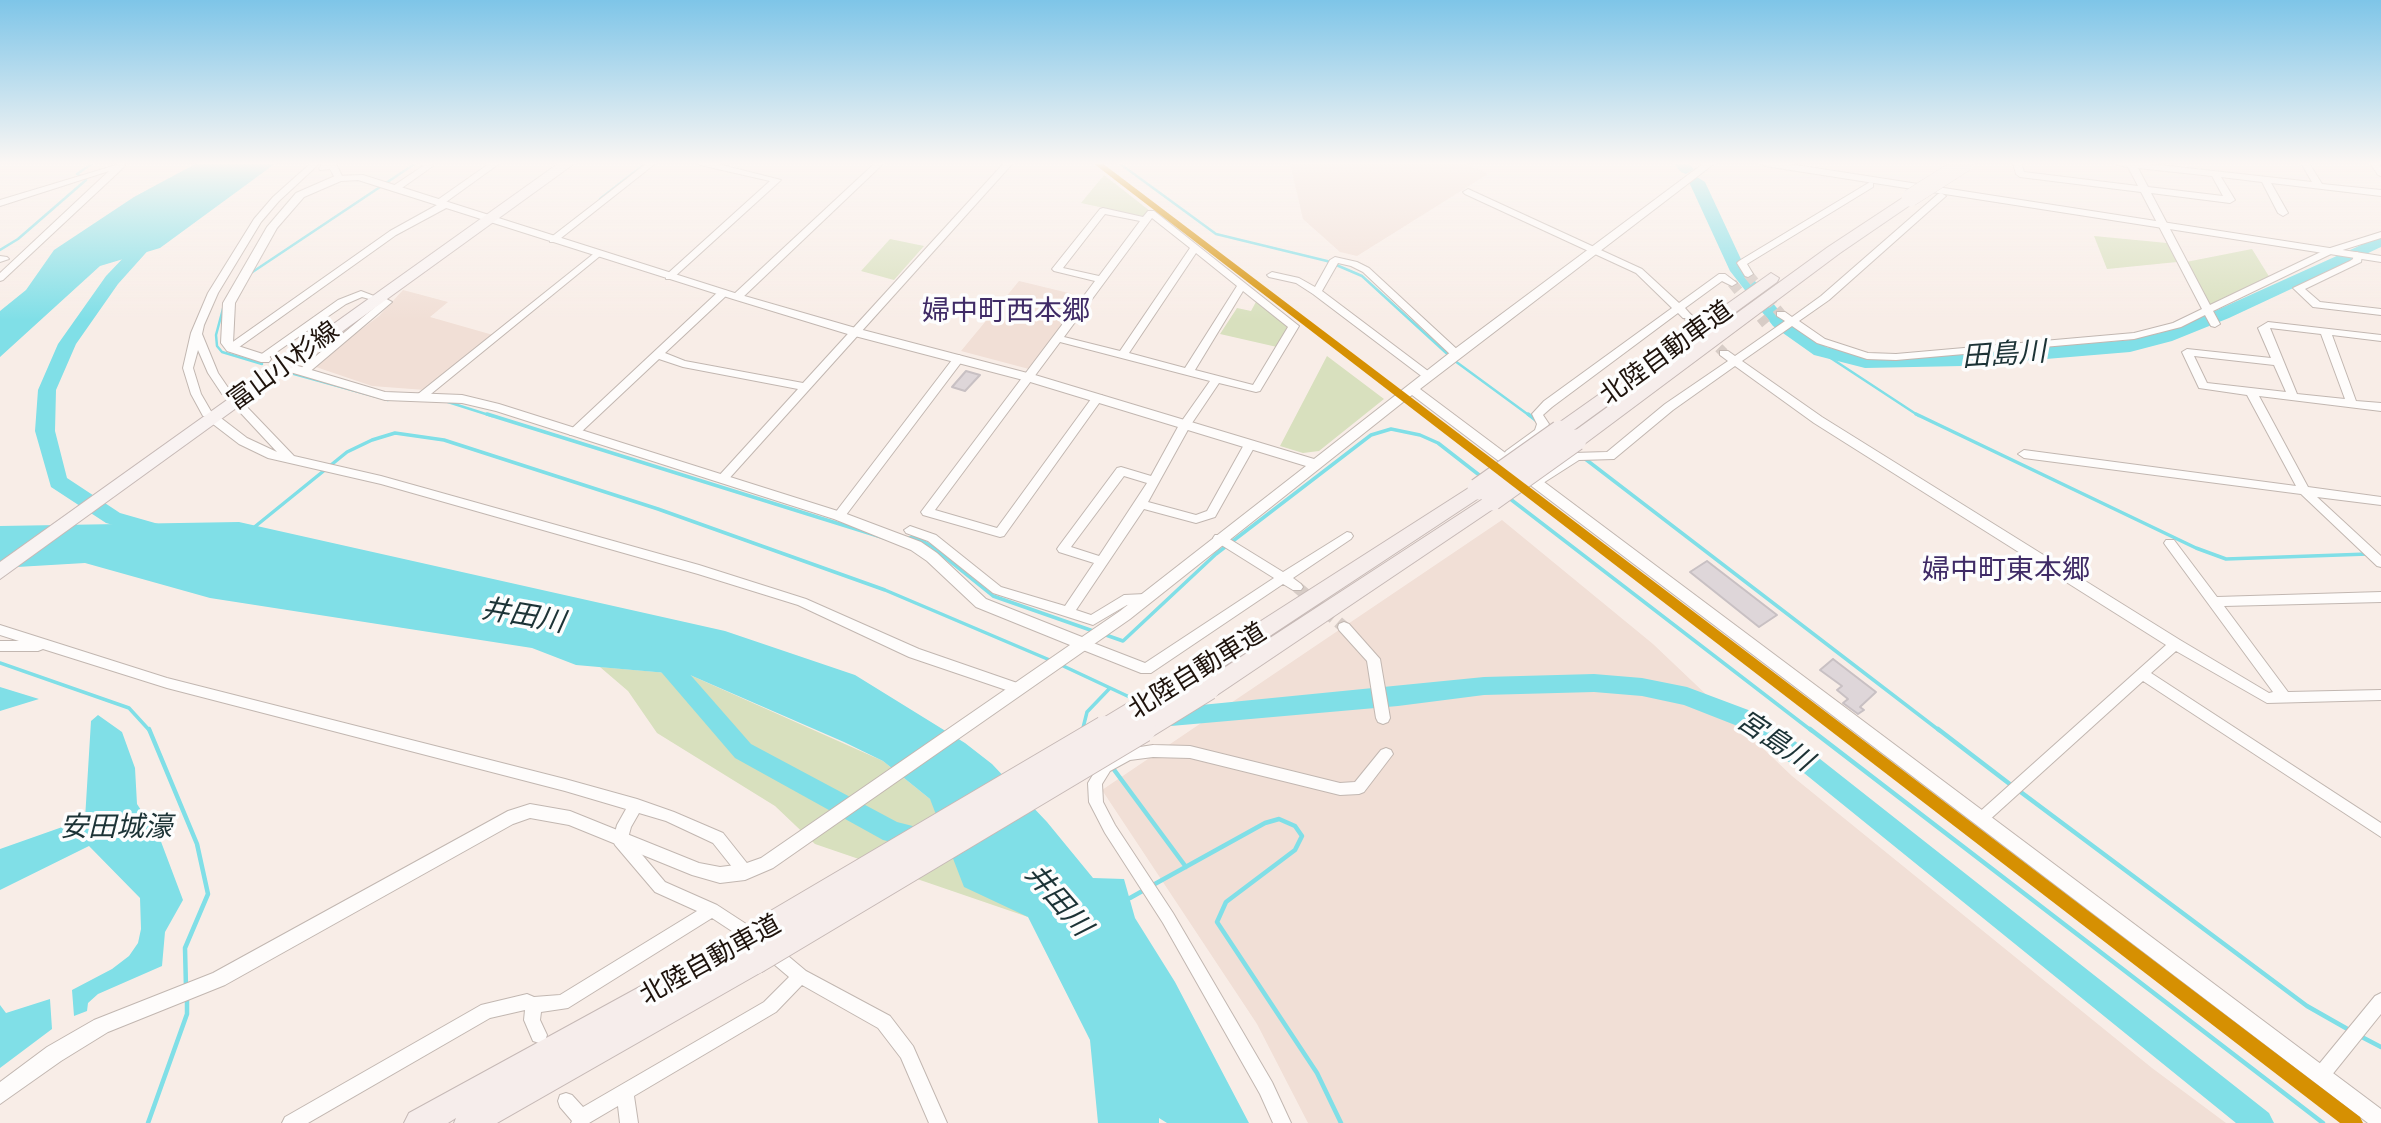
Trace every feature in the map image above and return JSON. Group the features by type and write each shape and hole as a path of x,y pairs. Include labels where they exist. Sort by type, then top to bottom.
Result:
{"highway":[{"name":"北陸自動車道","path":"419,1123 970,835 1209,689 1568,436 1874,215"},
{"name":"北陸自動車道","path":"469,1123 748,953 935,832 1485,495"}],"main road":[{"name":"富山小杉線","path":"0,561 207,417 487,215"},
{"name":"富山小杉線","path":"484,218 488,215"},
{"name":"富山小杉線","path":"0,572 207,417"}],"street":[{"path":"0,278 67,215"},
{"path":"262,215 213,293 196,334 188,368 207,417 243,441 272,455 381,480 802,602 914,653 1013,693"},
{"path":"282,215 272,227 229,303 226,326 227,343 231,348 263,359 342,302 361,294 387,302 299,370"},
{"path":"231,348 393,233 423,215"},
{"path":"476,215 723,293 855,332 1098,397 1315,464"},
{"path":"553,240 585,215"},
{"path":"668,276 737,215"},
{"path":"737,297 824,215"},
{"path":"722,479 961,215"},
{"path":"1099,215 1056,269 1102,280"},
{"path":"1124,215 1146,220"},
{"path":"906,535 927,513 1031,378 1151,215"},
{"path":"1059,339 1256,389 1294,326 1154,215"},
{"path":"1519,215 1639,271 1688,316"},
{"path":"0,1094 54,1054 101,1026 219,979 508,818 530,811 570,818 698,870 720,875 745,872 767,863 1145,599 1219,538 1639,215"},
{"path":"1748,274 1742,263 1819,215"},
{"path":"1536,482 1577,456 1609,456 1669,407 1825,298 1919,215"},
{"path":"2101,215 2381,259"},
{"path":"2157,215 2205,310 2215,324"},
{"path":"1781,314 1790,323 1841,350 1896,357 2134,336 2177,325 2330,251 2381,235"},
{"path":"1122,356 1194,249"},
{"path":"422,396 597,254"},
{"path":"2357,255 2358,260 2353,263 2298,288 2318,305 2381,312"},
{"path":"1317,292 1335,260 1354,264 1366,270 1456,354"},
{"path":"1272,275 1299,281 1317,292 1428,376"},
{"path":"1504,458 1539,432 1543,424 1537,414 1548,404 1722,276 1732,283"},
{"path":"1188,372 1242,285"},
{"path":"574,432 723,293"},
{"path":"1766,324 1775,334"},
{"path":"2293,397 2263,328 2268,325 2381,338"},
{"path":"2325,331 2352,404"},
{"path":"196,334 213,373 226,392"},
{"path":"2277,362 2187,352 2203,386 2381,408"},
{"path":"1724,353 1818,420 2175,644 2267,698 2381,695"},
{"path":"657,354 683,364 805,387"},
{"path":"839,516 959,358"},
{"path":"299,370 385,396 462,399 839,516 906,535 932,538 997,590 1093,620 1124,600 1145,599"},
{"path":"1068,612 1141,504 1185,425 1216,379"},
{"path":"1412,389 2381,1121"},
{"path":"2251,392 2305,492 2381,563"},
{"path":"927,513 1000,533 1098,397"},
{"path":"242,409 290,459"},
{"path":"1141,504 1196,519 1211,514 1251,444"},
{"path":"2024,454 2381,501"},
{"path":"1101,561 1063,549 1121,471 1154,481"},
{"path":"906,535 981,603 1146,669 1347,536"},
{"path":"1219,538 1297,587"},
{"path":"2170,543 2284,697"},
{"path":"2214,602 2381,597"},
{"path":"1344,628 1373,659 1383,718"},
{"path":"0,630 167,683 669,816 718,838 745,872"},
{"path":"1981,819 2175,644"},
{"path":"0,646 47,645"},
{"path":"2141,673 2381,831"},
{"path":"1282,1123 1202,977 1110,829 1096,802 1095,783 1105,767 1127,755 1153,751 1190,752 1340,789 1359,788 1387,754"},
{"path":"620,840 624,825 637,806"},
{"path":"620,840 660,887 712,910 742,928 800,976 884,1022 907,1052 938,1123"},
{"path":"291,1123 487,1011 527,1002 534,1005 562,1003 712,910"},
{"path":"566,1101 581,1120 770,1007 800,976"},
{"path":"2321,1075 2381,1001"},
{"path":"534,1005 532,1020 538,1035"},
{"path":"625,1092 629,1123"}],"shaded area":[{"path":"1302,215 1422,215 1357,256 1340,252"},
{"path":"1019,281 1085,297 1029,369 961,351"},
{"path":"403,290 448,302 430,317 493,335 425,390 372,386 313,366 379,316"},
{"path":"1502,520 1653,644 1792,776 2152,1068 2226,1123 1308,1123 1257,1024 1102,790"}],"green space":[{"path":"2094,236 2167,243 2177,262 2107,269"},
{"path":"890,239 924,246 894,280 861,271"},
{"path":"2252,249 2270,278 2211,307 2186,262"},
{"path":"1257,300 1287,324 1288,329 1277,347 1220,334 1237,308 1251,311"},
{"path":"1327,356 1384,399 1319,451 1303,453 1280,446"},
{"path":"600,667 690,675 883,761 930,799 1028,917 815,844 775,806 657,733 628,691"}],"water":[{"path":"106,215 204,215 160,248 100,266 0,357 0,311 26,290 54,250"},
{"path":"239,522 725,631 855,675 965,743 992,764 1047,822 1093,878 1124,879 1135,918 1175,982 1249,1123 1167,1123 1159,1118 1159,1123 1098,1123 1090,1040 1028,917 964,887 930,799 883,761 844,742 690,675 576,665 532,648 210,598 85,563 0,568 0,526"},
{"path":"0,687 39,699 0,711"},
{"name":"安田城濠","path":"98,715 122,732 135,768 137,804 160,839 183,900 165,932 162,966 98,994 88,1003 87,1011 74,1016 72,990 112,969 129,956 138,943 141,929 140,898 89,846 0,890 0,849 85,819 91,721"},
{"path":"50,999 52,1029 0,1068 0,1005 6,1013"}],"building":[{"path":"966,371 980,375 965,391 952,387"},
{"path":"1707,561 1777,615 1759,627 1690,572"},
{"path":"1833,659 1876,692 1860,707 1864,710 1858,714 1843,703 1848,699 1837,690 1842,686 1820,670"}],"waterway":[{"path":"0,250 18,239 45,215"},
{"path":"251,273 337,215"},
{"path":"1191,215 1216,234 1327,261 1362,276 1455,361 1530,416"},
{"name":"田島川","path":"1712,215 1738,271 1779,322 1820,351 1865,362 1962,360 2130,346 2166,337 2223,314 2381,241"},
{"name":"井田川","path":"153,236 112,280 67,344 47,390 45,431 58,482 113,518 162,532"},
{"path":"224,305 216,335 217,346 222,352 262,364"},
{"path":"1820,351 1919,416"},
{"path":"294,374 388,400"},
{"path":"448,402 492,416"},
{"path":"487,414 894,541"},
{"path":"1528,414 1537,421"},
{"path":"1916,414 2196,548 2226,559 2368,554"},
{"path":"1103,634 1123,641 1216,554 1371,435 1391,429 1420,435 1438,443 1483,478"},
{"path":"252,529 347,452 372,440 395,433 444,440 658,509 885,590 1052,661"},
{"path":"1584,458 1940,731"},
{"path":"1509,498 1812,731"},
{"path":"909,538 915,537 931,546 993,596 1096,632"},
{"name":"井田川","path":"658,653 743,751 892,832 927,840"},
{"path":"0,663 129,708 150,731"},
{"path":"1059,664 1138,701"},
{"name":"宮島川","path":"1171,717 1398,697 1484,686 1594,683 1642,687 1687,696 1743,718 1807,762 2259,1123"},
{"path":"1083,728 1087,712 1110,688"},
{"path":"1810,729 2323,1123"},
{"path":"1938,729 2011,785"},
{"path":"150,731 197,844 208,894 185,948 186,988"},
{"path":"1112,767 1186,867"},
{"path":"2018,790 2307,1006 2351,1031"},
{"path":"1186,867 1265,823 1279,819 1295,826 1302,836 1295,850 1226,902 1217,922 1317,1073 1341,1123"},
{"path":"1153,885 1186,867"},
{"path":"1130,898 1146,889"},
{"path":"148,1123 187,1014 187,999"},
{"path":"2358,1035 2381,1047"}],"tunnel":[{"path":"1748,274 1781,314"},
{"path":"1732,283 1766,324"},
{"path":"1687,316 1724,353"},
{"path":"1297,587 1344,627"}],"transit line":[{"path":"1166,215 2354,1123"}],"district":[{"name":"婦中町西本郷","path":"1006,313"},
{"name":"婦中町東本郷","path":"2006,572"}]}
